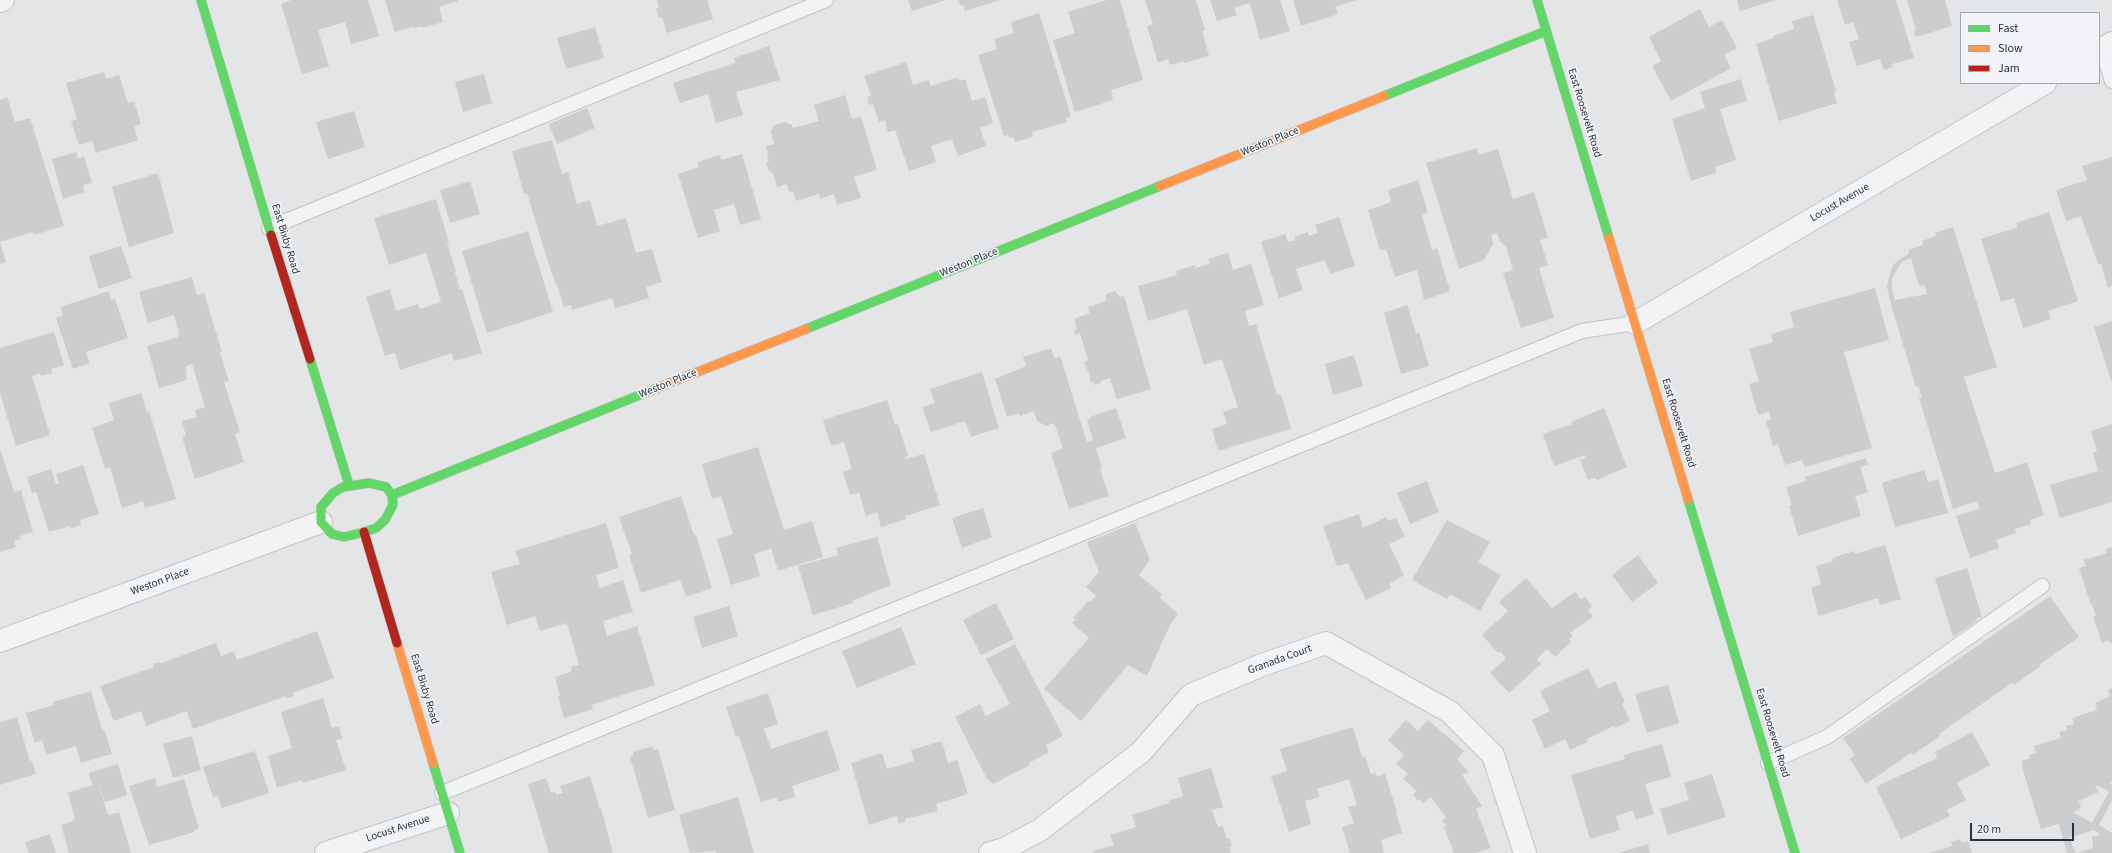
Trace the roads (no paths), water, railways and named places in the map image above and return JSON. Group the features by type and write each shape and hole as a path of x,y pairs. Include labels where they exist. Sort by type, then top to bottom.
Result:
{"street":[{"name":"East Bixby Road","path":"201,0 269,228 349,485"},
{"name":"East Roosevelt Road","path":"1537,0 1795,853"},
{"name":"Weston Place","path":"392,495 1546,31"},
{"name":"Locust Avenue","path":"1635,323 2042,84"},
{"path":"369,483 386,487 392,495 393,505 384,520 376,528 344,537 332,534 320,522 321,506 333,493 349,485 369,483"},
{"name":"Weston Place","path":"0,641 320,522"},
{"name":"East Bixby Road","path":"364,532 460,853"},
{"name":"Granada Court","path":"990,853 1004,849 1040,830 1141,752 1190,695 1262,665 1326,643 1450,712 1493,755 1525,853"},
{"name":"Locust Avenue","path":"326,853 445,803"}],"lane":[{"path":"269,228 826,0"},
{"path":"2104,48 2112,81"},
{"path":"445,803 1582,331 1635,323"},
{"path":"1768,763 1827,737 2042,586"}]}
